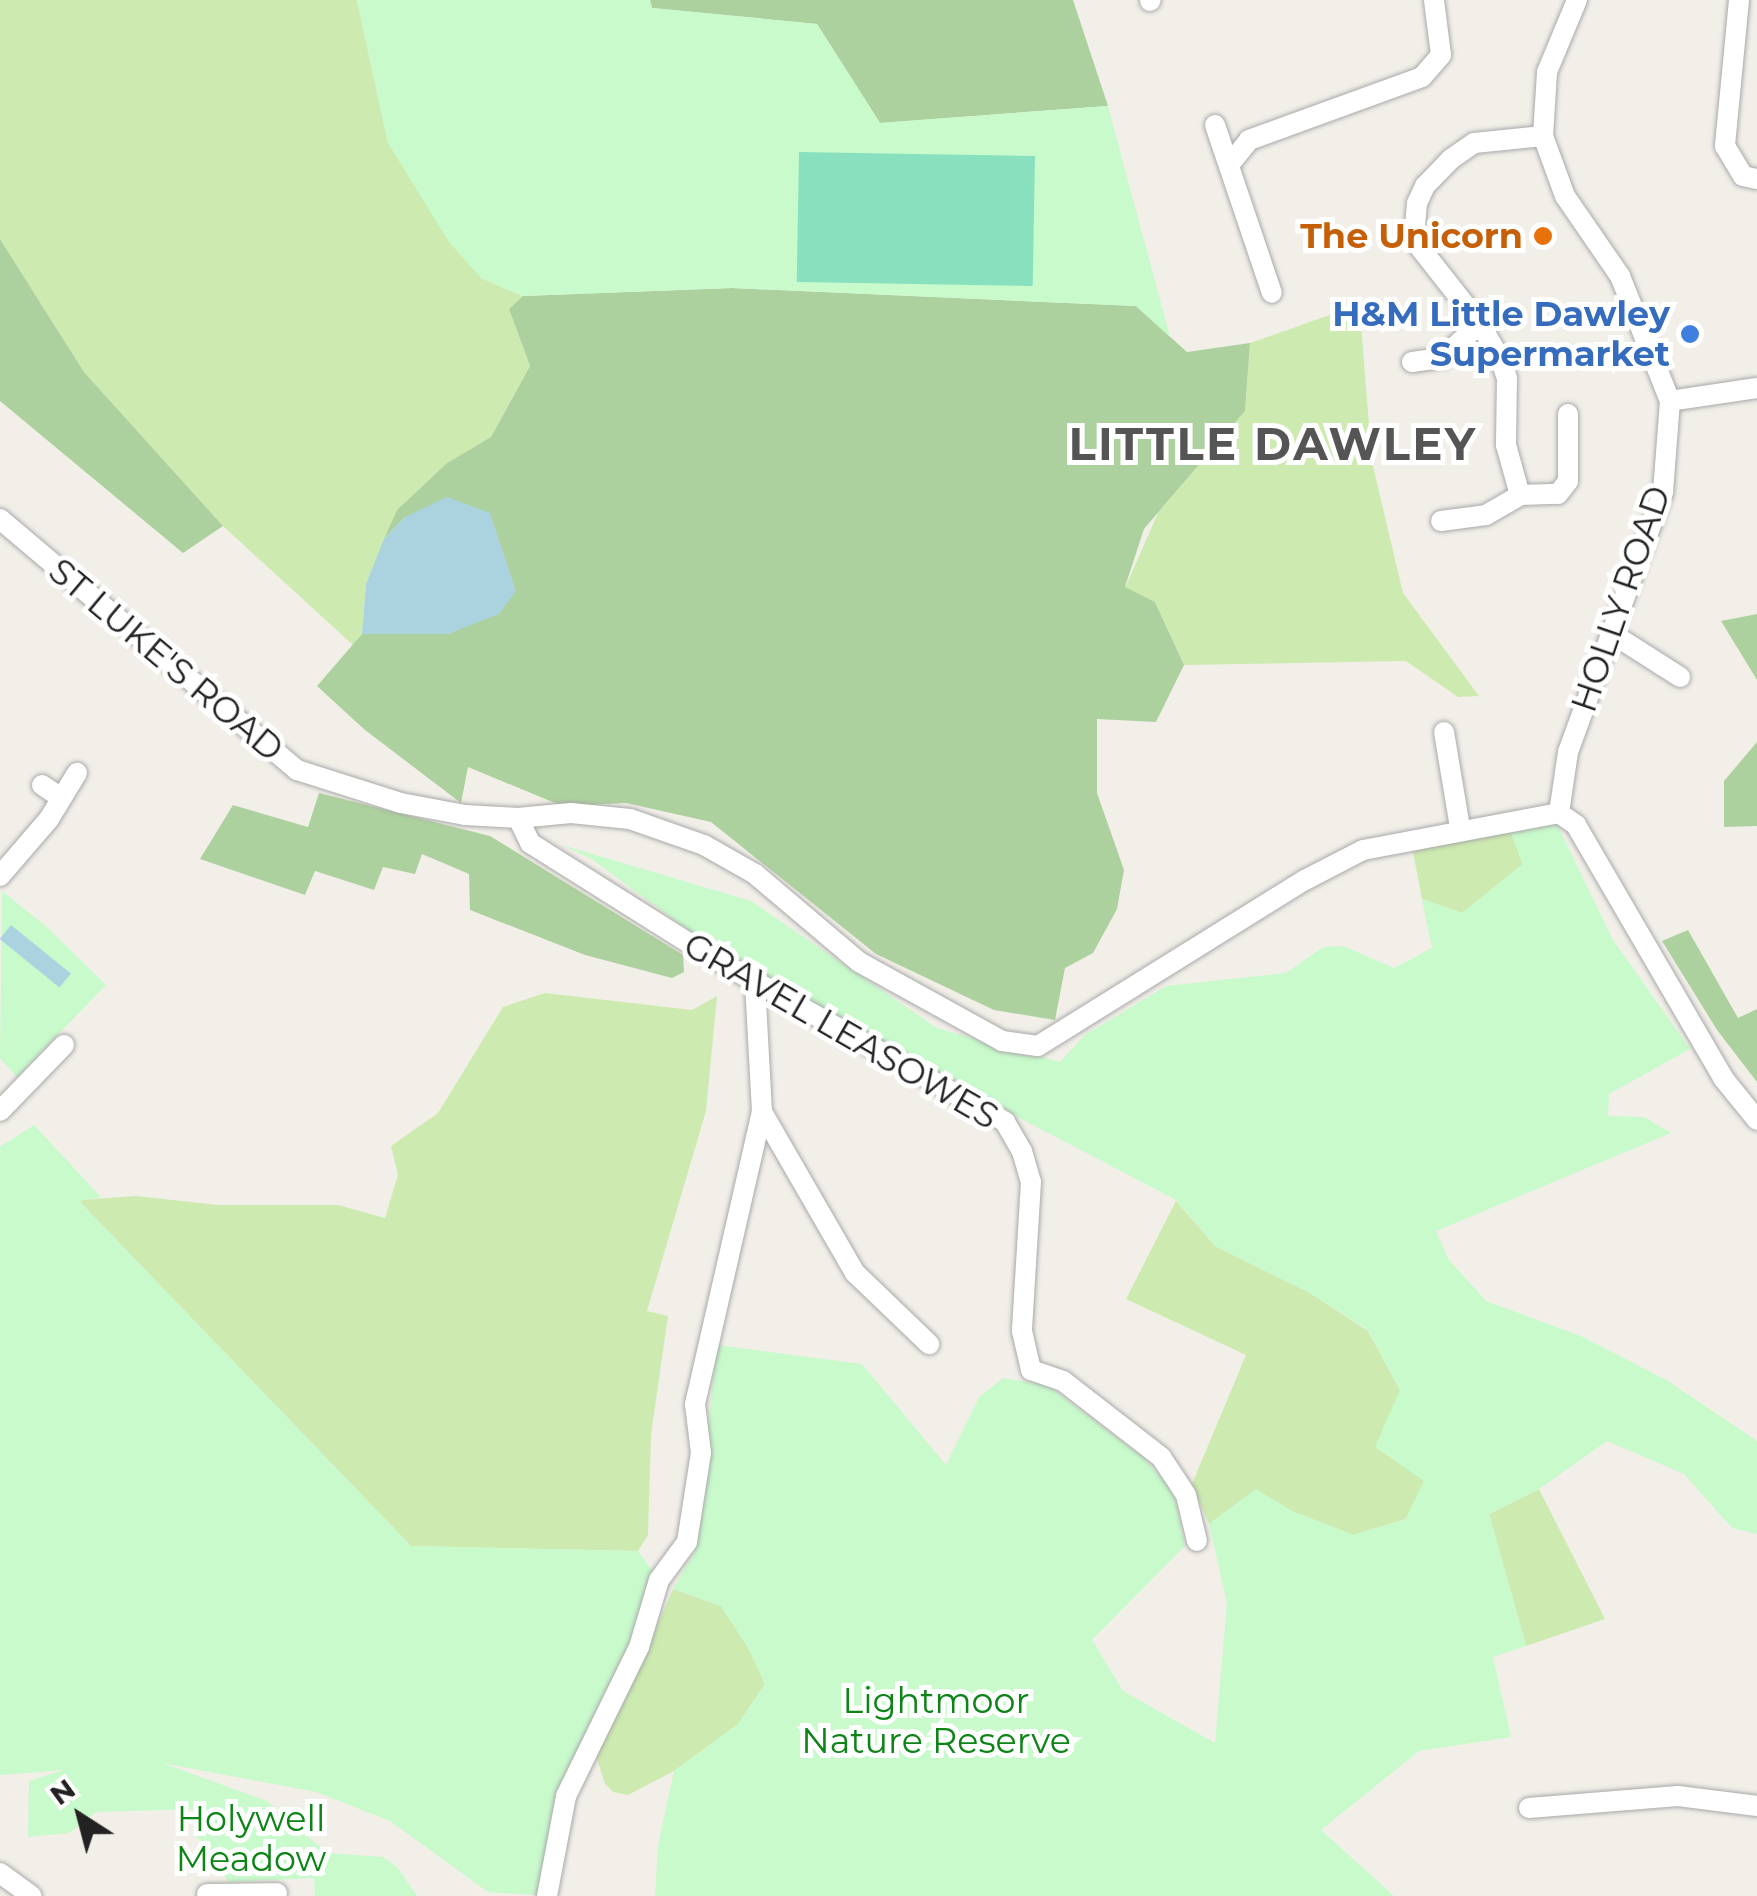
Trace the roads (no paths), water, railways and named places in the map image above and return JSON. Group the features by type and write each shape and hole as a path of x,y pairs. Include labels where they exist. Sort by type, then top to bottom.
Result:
{"street":[{"path":"1229,165 1249,140 1422,77 1441,55 1434,0"},
{"name":"HOLLY ROAD","path":"1559,813 1568,752 1663,492 1670,402 1620,276 1565,196 1543,136 1547,72 1577,0"},
{"path":"1738,0 1724,146 1750,178"},
{"path":"1215,126 1272,293"},
{"path":"1520,495 1506,446 1506,378 1480,324 1414,240 1417,203 1425,186 1474,143 1543,136"},
{"path":"1412,362 1442,358 1480,324"},
{"path":"1670,402 1757,388"},
{"path":"1441,522 1486,515 1520,495 1558,494 1568,481 1568,414"},
{"name":"ST LUKE'S ROAD","path":"0,520 297,770 401,804 464,815 518,818 571,813 630,819 704,846 755,874 859,962 1002,1041 1038,1046 1306,880 1363,850 1460,828 1559,813"},
{"path":"1611,634 1680,678"},
{"path":"1444,732 1460,828"},
{"path":"0,876 22,845 49,820 77,773"},
{"path":"42,786 61,798"},
{"path":"1559,813 1576,825 1712,1061 1757,1120"},
{"name":"GRAVEL LEASOWES","path":"518,818 530,843 755,982 1005,1122 1022,1151 1031,1182 1022,1331 1031,1370 1063,1381 1161,1457 1186,1495 1197,1540"},
{"path":"547,1896 566,1796 640,1647 660,1580 687,1542 701,1452 695,1404 762,1112 755,982"},
{"path":"0,1111 64,1046"},
{"path":"0,1080 16,1096"},
{"path":"762,1112 855,1273 929,1344"},
{"path":"1529,1808 1678,1796 1757,1806"},
{"path":"206,1872 207,1895 278,1892"},
{"path":"0,1873 32,1896"}],"water":[{"path":"447,497 490,513 516,591 499,614 448,634 362,634 366,584 384,539 405,517"},
{"path":"11,925 71,973 60,987 0,939"}],"place":[{"name":"The Unicorn","path":"1543,236"},
{"name":"H&M Little Dawley Supermarket","path":"1690,334"}],"district":[{"name":"LITTLE DAWLEY","path":"1273,444"}],"park label":[{"name":"Lightmoor Nature Reserve","path":"936,1721"},
{"name":"Holywell Meadow","path":"251,1839"}]}
